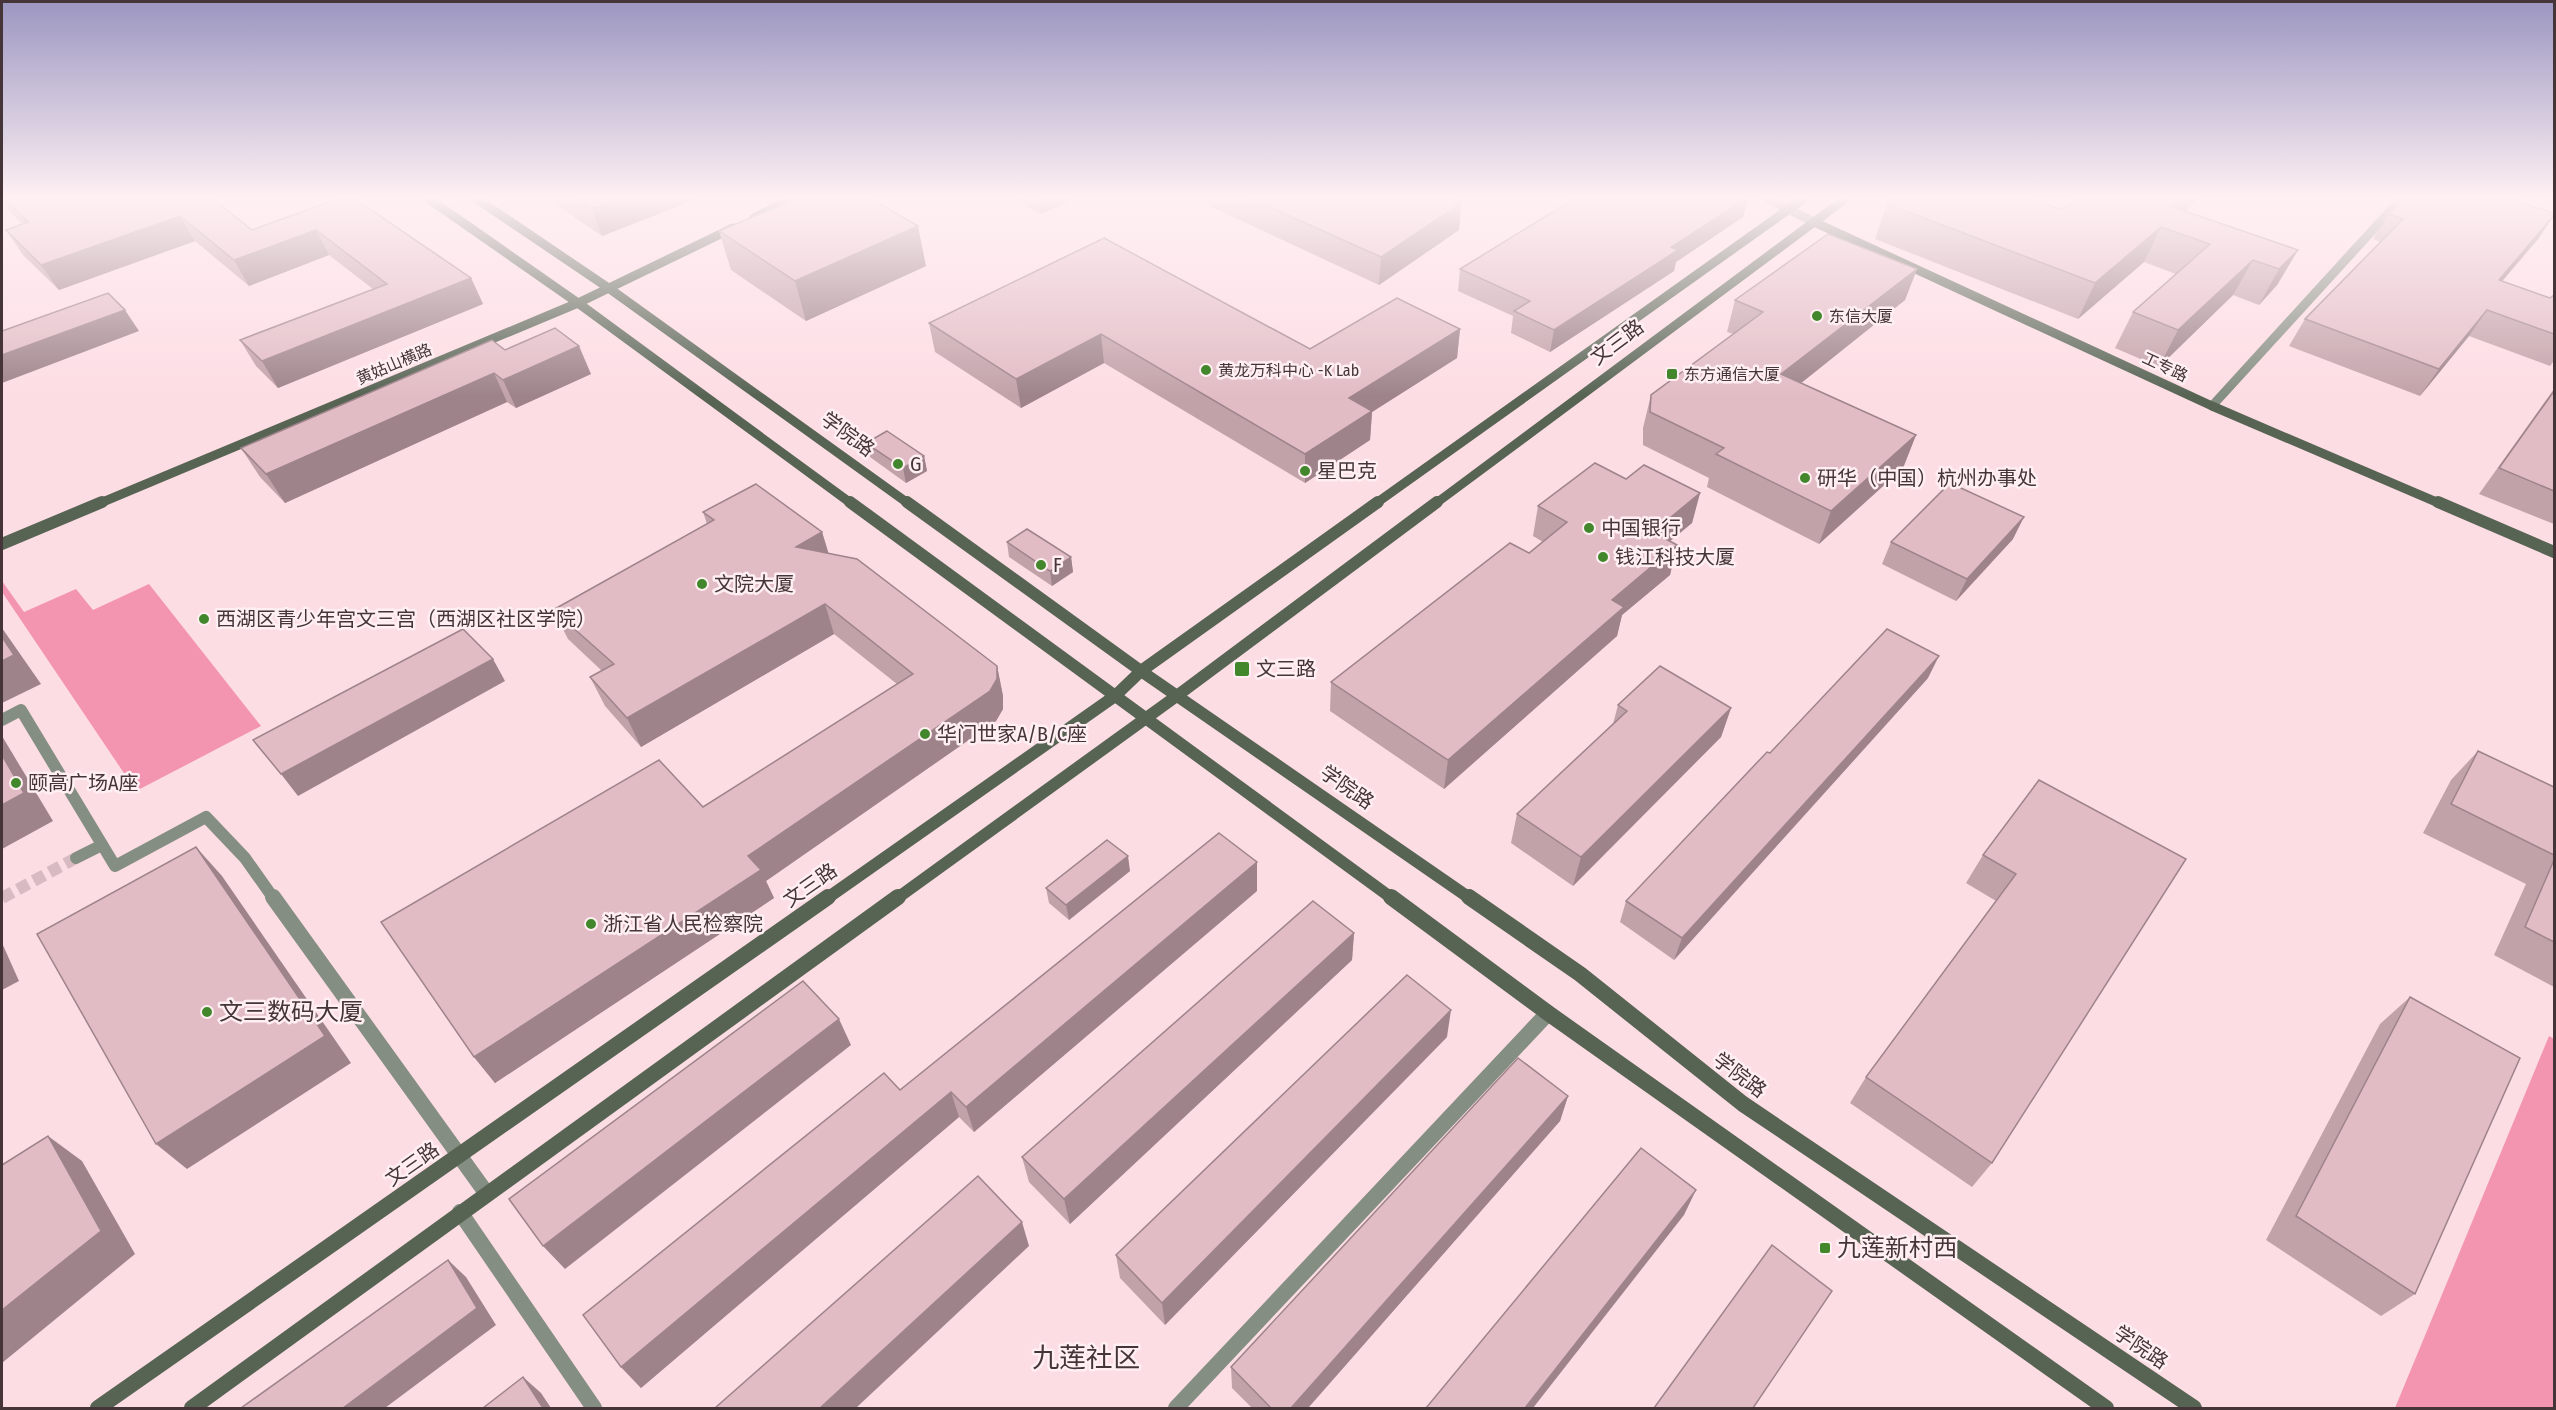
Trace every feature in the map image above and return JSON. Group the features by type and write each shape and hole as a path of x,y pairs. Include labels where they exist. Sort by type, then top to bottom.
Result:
{"main road":[{"path":"523,265 1115,696 1146,716 1548,1013 2106,1408"},
{"name":"学院路","path":"574,265 1141,671 1581,974 1743,1104 2194,1408"},
{"name":"黄姑山横路","path":"2,544 578,303 658,265"},
{"name":"文三路","path":"98,1408 1115,696 1141,671 1710,265"},
{"name":"文三路","path":"192,1408 1178,695 1756,265"},
{"name":"工专路","path":"1907,265 2212,406 2554,552"}],"street":[{"path":"2212,406 2341,265"},
{"path":"2,720 21,710 115,866 206,817 245,858 487,1194"},
{"path":"76,858 102,845"},
{"path":"1176,1408 1548,1013"},
{"path":"460,1212 594,1408"}],"shaded area":[{"path":"2,581 24,612 76,589 93,610 149,584 261,726 136,791 2,592"},
{"path":"2549,1036 2554,1039 2554,1408 2395,1408"}],"building":[{"path":"362,265 452,265 471,278 262,361 240,340 387,284"},
{"path":"770,265 831,265 795,281"},
{"name":"黄龙万科中心 -K Lab","path":"1049,265 1154,265 1310,349 1397,298 1460,329 1349,398 1372,411 1305,454 1101,334 1016,379 929,323"},
{"path":"1467,265 1655,265 1554,330 1514,311 1530,301 1460,269"},
{"path":"1785,265 1906,265 1917,269 1781,374 1916,435 1831,511 1716,454 1724,448 1650,412 1651,395 1763,312 1735,300"},
{"path":"2047,265 2116,265 2095,283"},
{"path":"2186,265 2248,265 2178,330 2133,312"},
{"path":"2267,265 2283,265 2279,269"},
{"path":"2358,265 2512,265 2499,280 2550,298 2554,295 2554,334 2487,310 2439,369 2305,319"},
{"path":"108,293 125,310 2,355 2,331"},
{"path":"555,328 579,346 503,380 494,373 266,474 241,448 492,340 505,350"},
{"path":"2554,391 2554,491 2499,468"},
{"path":"887,431 924,456 903,468 866,443"},
{"path":"1595,463 1626,479 1644,465 1700,493 1653,532 1677,545 1612,600 1624,607 1448,760 1331,682 1510,543 1529,553 1567,522 1538,506"},
{"path":"1950,483 2024,517 1967,579 1891,542"},
{"path":"756,484 822,532 796,547 857,559 997,666 997,679 990,691 748,856 761,870 474,1057 381,922 659,760 703,807 913,674 825,604 627,718 590,677 614,664 553,610 714,520 703,512"},
{"path":"1027,529 1071,557 1050,571 1007,542"},
{"path":"463,629 493,659 281,774 253,740"},
{"path":"1887,629 1939,656 1682,938 1626,901 1767,752 1770,753"},
{"path":"2,637 14,655 2,661"},
{"path":"1660,666 1731,708 1581,857 1517,814 1627,711 1618,705"},
{"path":"2478,751 2554,787 2554,855 2451,804"},
{"path":"2,755 24,793 2,805"},
{"path":"2039,780 2186,859 1992,1163 1866,1077 2016,874 1983,855"},
{"path":"1219,833 1257,862 966,1107 951,1092 621,1367 583,1315 884,1073 900,1090"},
{"path":"1107,840 1128,856 1066,905 1046,888"},
{"name":"文三数码大厦","path":"196,847 325,1036 156,1144 37,934"},
{"path":"2554,860 2554,942 2525,927"},
{"path":"1313,901 1354,933 1064,1199 1022,1157"},
{"path":"1407,975 1451,1010 1162,1303 1116,1255"},
{"path":"803,981 839,1019 543,1246 509,1199"},
{"path":"2410,997 2520,1058 2415,1294 2296,1216"},
{"path":"1518,1058 1568,1096 1291,1408 1271,1408 1231,1367"},
{"path":"48,1136 101,1231 2,1310 2,1165"},
{"path":"1641,1148 1696,1190 1525,1408 1426,1408"},
{"path":"978,1176 1022,1222 820,1408 715,1408"},
{"path":"1772,1245 1832,1291 1753,1408 1654,1408"},
{"path":"448,1260 477,1308 343,1408 241,1408"},
{"path":"523,1377 543,1408 483,1408"}],"tunnel":[{"path":"2,898 76,858"}],"place":[{"name":"东信大厦","path":"1817,316"},
{"name":"黄龙万科中心 -K Lab","path":"1206,370"},
{"name":"东方通信大厦","path":"1672,374"},
{"name":"G","path":"898,464"},
{"name":"星巴克","path":"1305,471"},
{"name":"研华（中国）杭州办事处","path":"1805,478"},
{"name":"中国银行","path":"1589,528"},
{"name":"钱江科技大厦","path":"1603,557"},
{"name":"F","path":"1041,565"},
{"name":"文院大厦","path":"702,584"},
{"name":"西湖区青少年宫文三宫（西湖区社区学院）","path":"204,619"},
{"name":"文三路","path":"1242,669"},
{"name":"华门世家A/B/C座","path":"925,734"},
{"name":"颐高广场A座","path":"16,783"},
{"name":"浙江省人民检察院","path":"591,924"},
{"name":"文三数码大厦","path":"207,1012"},
{"name":"九莲新村西","path":"1825,1248"}],"district":[{"name":"九莲社区","path":"1086,1358"}]}
